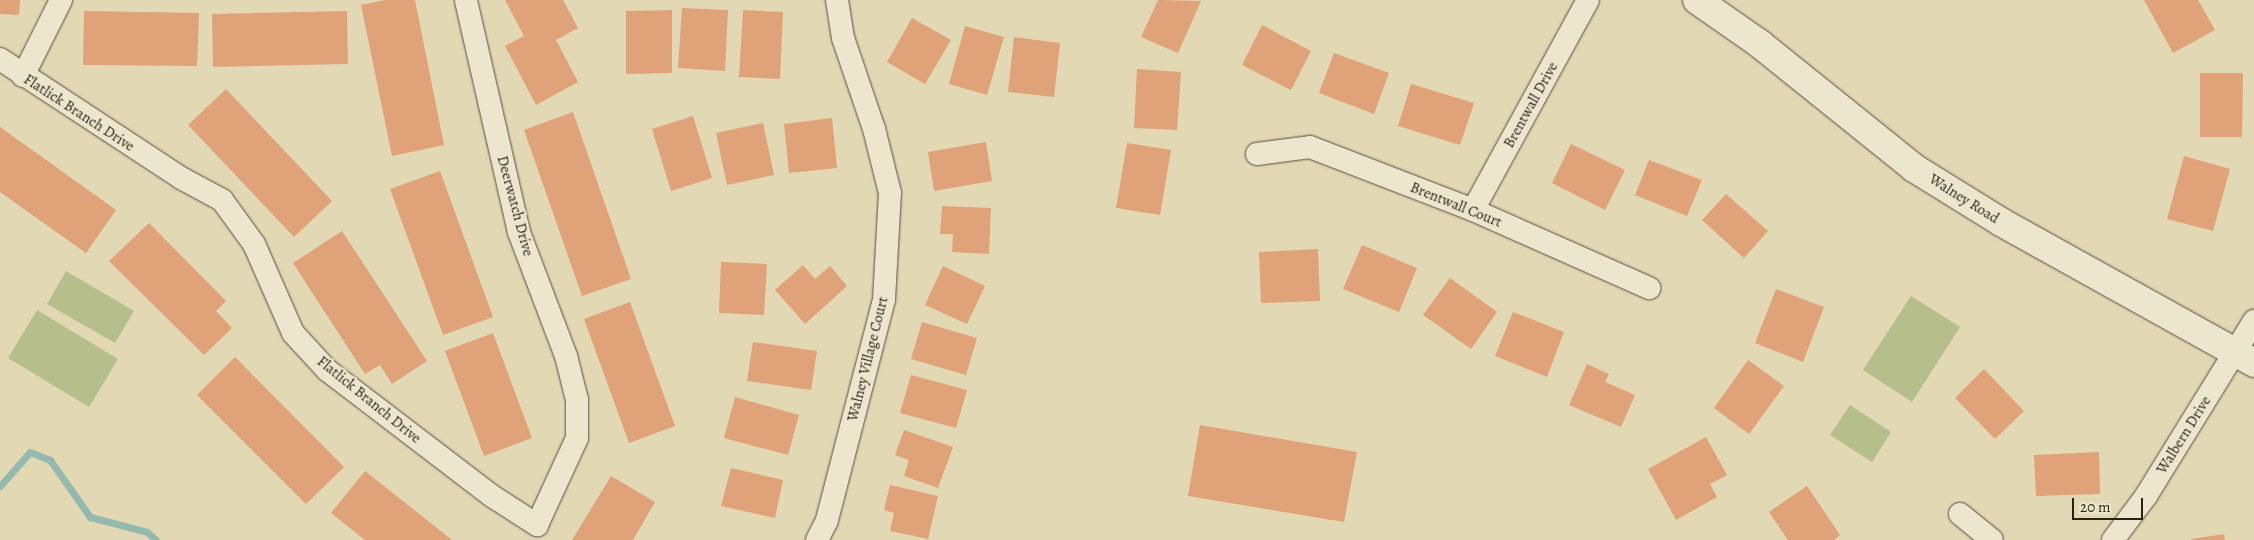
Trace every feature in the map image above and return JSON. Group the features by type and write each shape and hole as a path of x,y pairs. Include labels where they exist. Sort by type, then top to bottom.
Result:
{"main road":[{"name":"Walney Road","path":"1697,0 1760,44 1914,168 2001,222 2245,358"}],"street":[{"path":"22,76 61,0"},
{"name":"Deerwatch Drive","path":"466,0 520,232 566,356 577,400 577,438"},
{"name":"Walney Village Court","path":"817,540 827,520 884,300 890,193 874,129 843,38 836,0"},
{"name":"Brentwall Drive","path":"1473,210 1588,0"},
{"name":"Flatlick Branch Drive","path":"0,59 22,76 182,178 222,200 254,244 293,332 326,370 492,496 537,525 577,438"},
{"name":"Brentwall Court","path":"1257,154 1310,147 1473,210 1649,288"},
{"name":"Walbern Drive","path":"2113,540 2245,358 2254,321"},
{"path":"1960,514 1992,540"}],"green space":[{"path":"66,271 134,311 115,343 47,304"},
{"path":"1911,296 1960,327 1912,402 1863,370"},
{"path":"37,310 118,359 89,407 8,358"},
{"path":"1850,405 1891,432 1872,462 1830,435"}],"building":[{"path":"0,0 20,0 19,15 0,14"},
{"path":"385,0 415,0 444,145 392,156 361,5"},
{"path":"505,0 563,0 578,28 556,40 578,82 536,105 505,46 524,36"},
{"path":"1158,0 1201,1 1178,53 1141,37"},
{"path":"2144,0 2198,0 2215,30 2173,53"},
{"path":"682,8 728,10 725,71 678,68"},
{"path":"672,10 672,73 626,74 626,11"},
{"path":"743,10 783,12 780,79 739,77"},
{"path":"84,11 199,13 197,66 83,65"},
{"path":"347,11 348,64 213,67 212,14"},
{"path":"912,18 951,40 925,84 887,62"},
{"path":"1262,25 1311,51 1291,90 1242,65"},
{"path":"965,26 1004,37 987,95 949,84"},
{"path":"1014,37 1060,43 1054,97 1008,92"},
{"path":"1334,53 1389,73 1374,114 1319,93"},
{"path":"1137,69 1181,72 1177,130 1134,128"},
{"path":"2200,73 2243,73 2242,137 2200,137"},
{"path":"1411,84 1474,103 1460,145 1398,126"},
{"path":"226,89 332,201 294,237 188,125"},
{"path":"573,112 631,279 582,296 524,130"},
{"path":"693,116 712,178 671,191 652,129"},
{"path":"832,118 837,168 789,173 784,124"},
{"path":"763,123 774,175 727,185 716,133"},
{"path":"0,127 116,210 86,253 0,192"},
{"path":"986,142 992,181 934,191 928,152"},
{"path":"1127,143 1171,150 1160,215 1116,208"},
{"path":"1571,144 1625,170 1605,210 1552,183"},
{"path":"2184,156 2230,169 2213,231 2167,219"},
{"path":"1649,160 1702,180 1687,216 1635,195"},
{"path":"440,171 493,317 443,335 390,189"},
{"path":"1726,194 1768,231 1744,258 1702,220"},
{"path":"942,206 991,208 989,254 952,252 953,234 940,234"},
{"path":"149,223 226,301 216,311 232,328 204,355 109,261"},
{"path":"342,231 427,361 392,384 380,365 365,374 293,263"},
{"path":"1362,245 1417,268 1399,312 1343,289"},
{"path":"1318,249 1320,301 1261,303 1259,252"},
{"path":"721,262 767,264 764,315 719,313"},
{"path":"803,265 815,279 830,266 847,286 805,324 775,290"},
{"path":"943,266 985,286 967,324 925,305"},
{"path":"1450,278 1497,312 1471,349 1423,315"},
{"path":"1776,289 1824,307 1803,362 1755,343"},
{"path":"630,302 675,426 629,443 584,319"},
{"path":"1513,312 1564,332 1547,377 1495,356"},
{"path":"922,322 977,338 966,375 911,359"},
{"path":"493,333 532,438 484,456 445,351"},
{"path":"753,342 817,351 811,390 747,381"},
{"path":"235,357 344,467 306,504 197,395"},
{"path":"1748,360 1784,386 1749,434 1714,408"},
{"path":"1587,364 1609,374 1605,382 1635,395 1621,427 1569,405"},
{"path":"1984,369 2024,411 1995,439 1955,398"},
{"path":"911,375 967,390 956,428 900,413"},
{"path":"735,397 799,415 788,455 724,438"},
{"path":"1200,425 1357,452 1344,522 1188,496"},
{"path":"904,430 953,447 938,488 904,476 909,460 895,455"},
{"path":"1706,437 1727,475 1710,484 1717,497 1676,520 1648,469"},
{"path":"2099,452 2100,494 2036,496 2034,455"},
{"path":"731,468 783,480 775,518 721,506"},
{"path":"365,471 452,540 365,540 331,513"},
{"path":"611,476 655,502 633,540 572,540"},
{"path":"890,485 938,496 928,539 890,531 894,513 884,510"},
{"path":"1807,486 1840,535 1834,540 1788,540 1769,512"},
{"path":"2224,534 2225,540 2191,540 2191,539"}],"waterway":[{"path":"0,486 30,452 50,460 90,517 147,532 156,540"}]}
